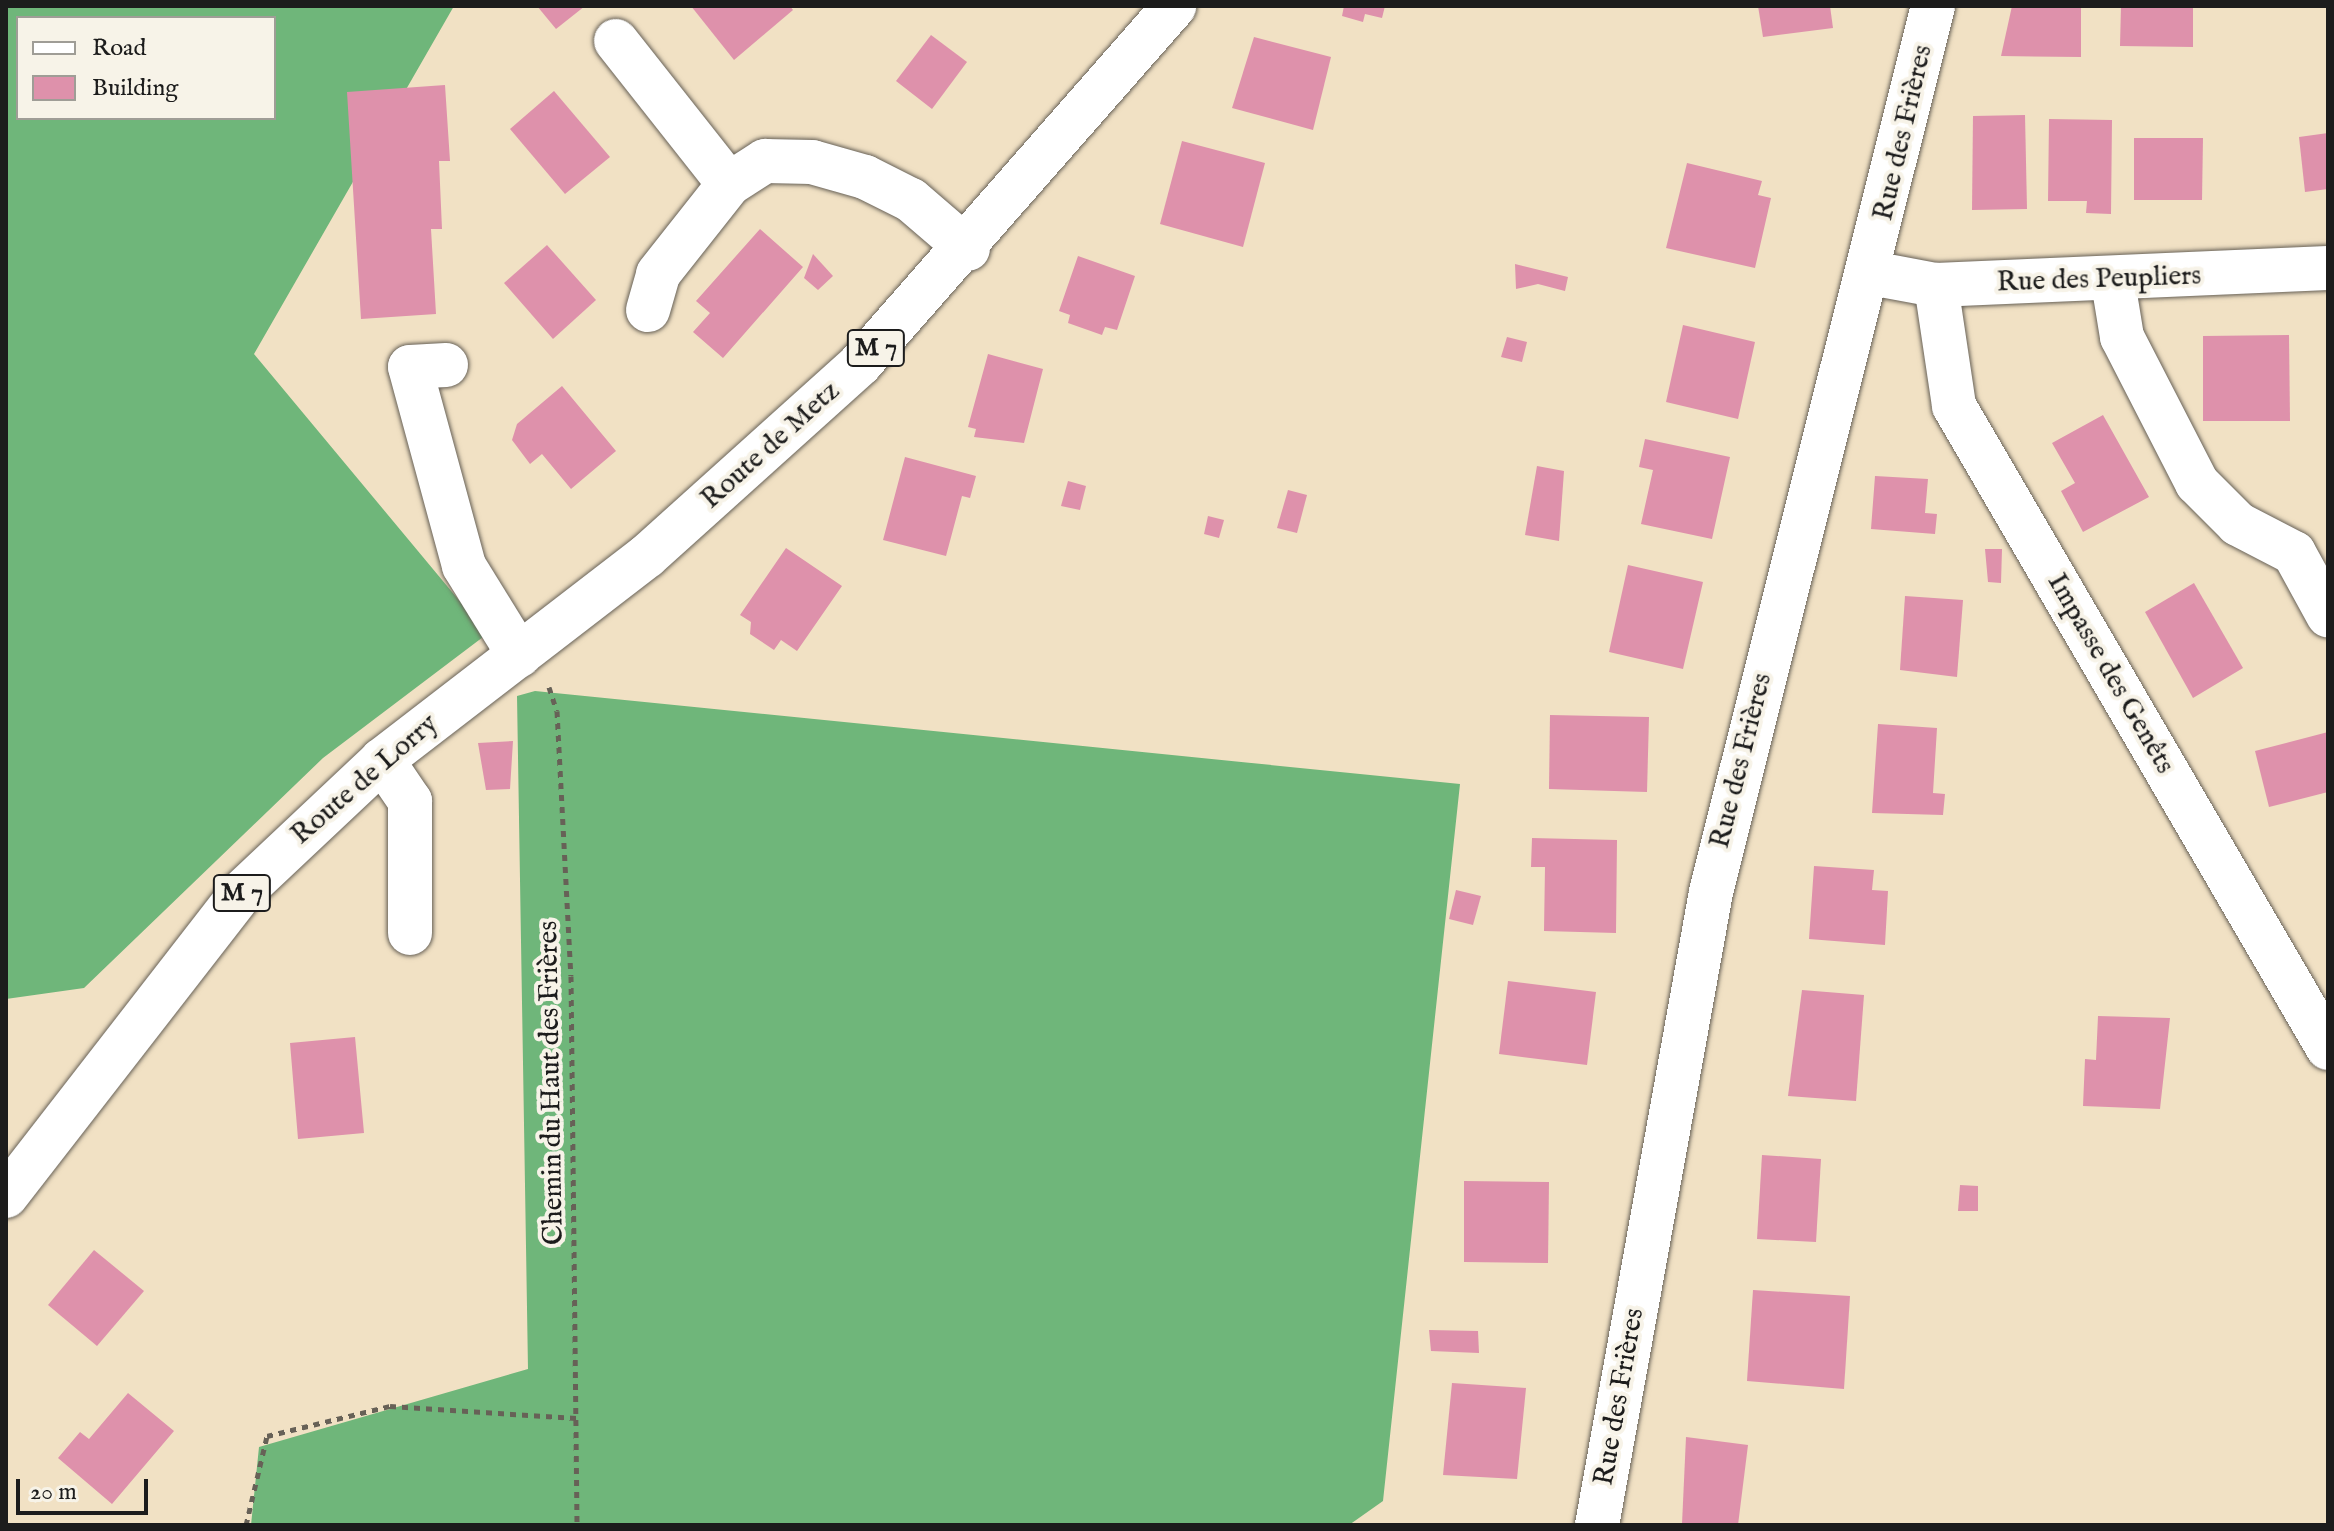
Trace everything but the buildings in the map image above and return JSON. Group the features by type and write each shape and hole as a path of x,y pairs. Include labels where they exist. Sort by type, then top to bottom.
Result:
{"street":[{"name":"Route de Metz","path":"526,650 758,461 968,249 1174,6"},
{"name":"Rue des Frières","path":"1597,1525 1711,892 1871,273 1933,6"},
{"path":"616,41 729,184"},
{"path":"648,310 658,274 729,184 765,161 812,162 911,200 968,249"},
{"name":"Rue des Peupliers","path":"1871,273 1936,285 2113,282 2328,268"},
{"path":"2113,282 2122,337 2197,483 2238,524 2294,553 2328,615"},
{"name":"Impasse des Genêts","path":"1936,285 1954,406 2328,1048"},
{"path":"446,365 410,367 464,566 526,650"},
{"name":"Route de Lorry","path":"6,1196 240,894 382,760 526,650"},
{"path":"382,760 410,801 410,933"}],"path":[{"name":"Chemin du Haut des Frières","path":"526,650 557,711 571,976 577,1525"},
{"path":"246,1525 267,1436 390,1406 577,1418"}],"green space":[{"path":"6,6 454,6 254,354 487,634 323,758 84,988 6,999"},
{"path":"535,691 1460,784 1383,1501 1349,1525 251,1525 259,1447 528,1369 517,696"}]}
